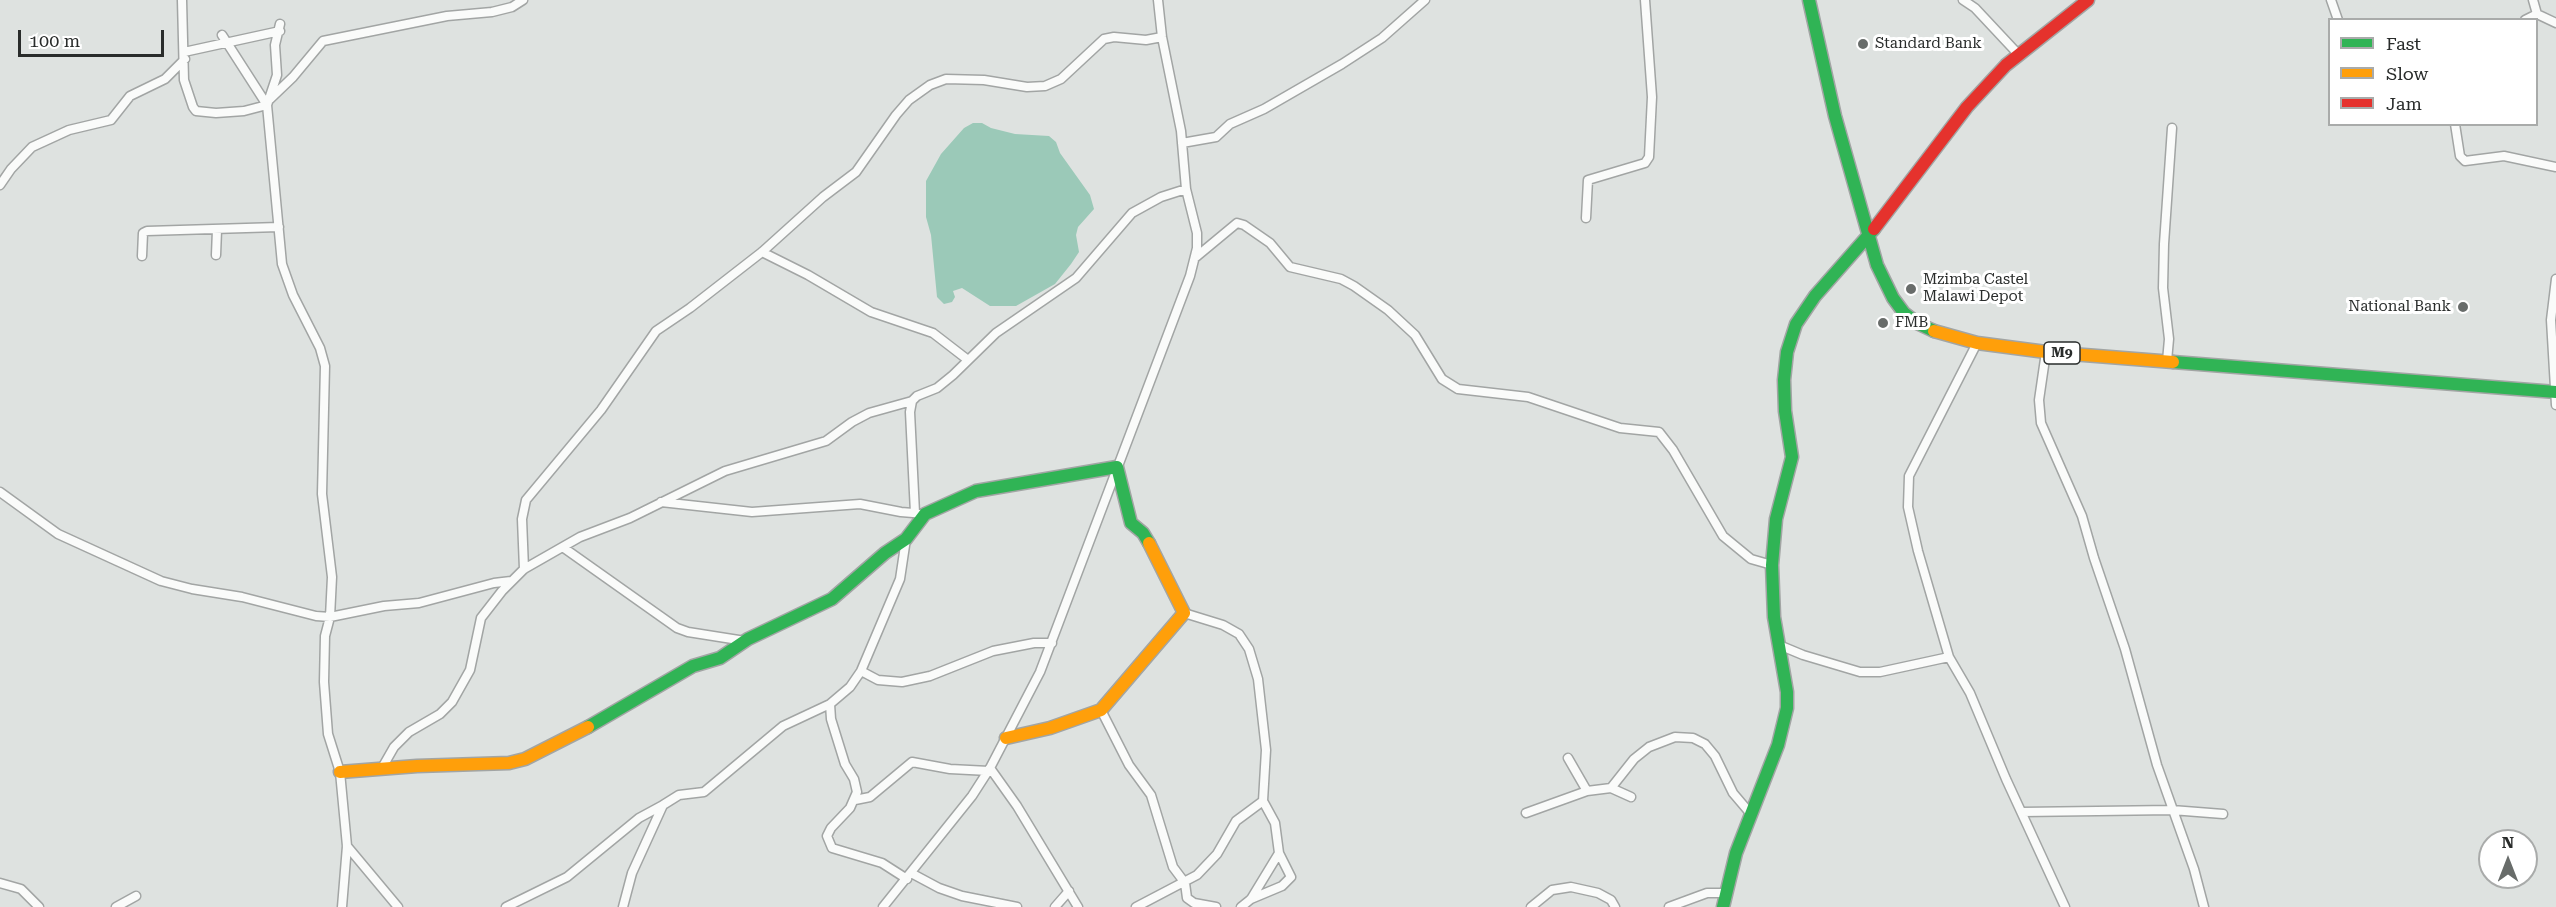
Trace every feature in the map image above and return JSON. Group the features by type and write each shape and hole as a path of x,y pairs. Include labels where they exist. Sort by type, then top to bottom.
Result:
{"street":[{"path":"182,0 187,90 196,111 244,111 269,102 323,41 447,16 492,12 524,0"},
{"path":"883,907 955,820 989,769 1052,643 1080,560 1196,257 1196,226 1186,189 1182,142 1162,37 1158,0"},
{"path":"1182,142 1216,137 1230,124 1263,109 1342,64 1383,38 1425,0"},
{"path":"1586,218 1588,180 1645,163 1649,157 1652,98 1646,0"},
{"name":"M9","path":"1809,0 1835,116 1884,282 1904,313 1917,323 1937,332 1977,343 2046,352 2555,392"},
{"path":"1963,0 1975,8 2019,55"},
{"path":"1723,907 1725,893 1750,813 1778,745 1787,708 1787,692 1774,617 1772,565 1776,519 1792,457 1785,411 1784,380 1791,336 1796,324 1815,296 1869,236 1967,107 2006,65 2088,0"},
{"path":"2331,0 2337,18"},
{"path":"2533,0 2537,14 2556,23"},
{"path":"2529,18 2537,14"},
{"path":"0,185 11,169 32,147 69,130 111,120 130,96 165,79 184,55 280,27 275,45 277,75 269,102 280,247 287,279 320,348 325,366 322,494 331,564 330,617 324,656 324,696 328,734 340,772 347,846 342,907"},
{"path":"222,34 269,102"},
{"path":"524,569 522,519 526,500 601,410 656,331 690,309 762,252 861,166 903,107 930,85 954,78 1027,87 1046,86 1061,79 1104,39 1114,37 1146,40 1162,37"},
{"path":"2455,126 2460,156 2465,161 2504,156 2556,167"},
{"path":"2167,361 2169,339 2163,288 2172,128"},
{"path":"382,768 401,740 440,714 452,702 470,670 481,618 524,569 580,537 630,518 726,471 826,441 869,413 912,401 944,382 1001,329 1076,278 1132,213 1161,197 1186,189"},
{"path":"1196,257 1237,223 1244,225 1270,243 1290,267 1341,279 1394,314 1418,340 1442,380 1448,384 1467,392 1528,397 1620,428 1659,432 1673,450 1723,536 1751,559 1772,565"},
{"path":"142,256 143,233 147,231 279,227"},
{"path":"216,255 217,230"},
{"path":"762,252 808,275 871,312 933,333 968,360"},
{"path":"2556,279 2551,320 2556,405"},
{"path":"1977,343 1913,468 1907,485 1908,507 1918,551 1949,657 1970,693 2065,907"},
{"path":"2046,352 2039,400 2041,423 2082,516 2126,649 2150,744 2194,869 2204,907"},
{"path":"506,907 567,877 639,818 679,795 704,792 783,726 830,704 850,687 861,671 900,579 906,539 920,514 910,412 912,401"},
{"path":"661,502 752,512 860,504 920,514 976,491 1117,467"},
{"path":"1117,467 1131,523 1143,533 1159,560 1184,613 1233,629 1243,639 1258,679 1264,724 1263,801 1275,823 1279,853 1291,876 1290,880 1282,886 1251,899 1241,907"},
{"path":"0,492 58,534 161,581 192,589 242,597 316,616 330,617 384,606 419,603 495,583 511,582"},
{"path":"340,772 509,763 525,759 571,737 693,666 728,654 745,641 832,599 906,539"},
{"path":"564,548 677,628 688,632 745,641"},
{"path":"1006,738 1050,728 1101,710 1184,613"},
{"path":"861,671 872,678 884,681 912,680 993,651 1038,642 1052,643"},
{"path":"1779,645 1803,655 1860,672 1880,672 1949,657"},
{"path":"830,704 831,719 845,764 857,788 855,800 827,833 829,844 836,849 882,863 939,888 1017,907"},
{"path":"1101,710 1129,765 1151,795 1171,861 1185,882 1186,898 1216,907"},
{"path":"1611,788 1634,759 1649,747 1669,739 1688,737 1700,741 1709,748 1719,762 1733,793 1750,813"},
{"path":"1568,758 1587,791"},
{"path":"855,800 870,797 912,762 955,770 989,769"},
{"path":"989,769 1017,806 1078,907"},
{"path":"1526,813 1587,791 1611,788 1631,797"},
{"path":"1136,907 1185,882 1210,862 1236,821 1263,801"},
{"path":"623,907 632,873 663,805"},
{"path":"2022,812 2172,810 2223,814"},
{"path":"347,846 398,907"},
{"path":"1251,899 1260,880 1279,853"},
{"path":"0,883 21,889 39,907"},
{"path":"1531,907 1552,890 1571,888 1599,893 1611,900 1615,907"},
{"path":"1054,907 1069,891"},
{"path":"1669,907 1707,893 1725,893"},
{"path":"116,907 136,896"}],"green space":[{"path":"973,123 982,123 991,128 1015,134 1049,136 1056,142 1060,153 1090,195 1094,209 1078,227 1076,235 1079,252 1055,284 1016,306 990,306 962,288 953,291 955,297 952,302 944,304 937,297 931,235 926,217 926,181 941,154 964,128"}],"traffic: fast":[{"path":"1809,0 1835,116 1877,265 1893,298 1904,313 1917,323 1934,331"},
{"path":"1723,907 1736,853 1778,745 1787,708 1787,692 1774,617 1772,565 1776,519 1792,457 1785,411 1784,380 1787,352 1796,324 1815,296 1874,229"},
{"path":"2173,362 2556,392"},
{"path":"588,727 693,666 720,658 748,639 832,599 885,553 906,539 925,514 976,491 1117,467 1131,523 1143,533 1149,543"}],"traffic: slow":[{"path":"1934,331 1977,343 2046,352 2173,362"},
{"path":"1006,738 1050,728 1101,710 1184,613 1149,543"},
{"path":"340,772 417,766 509,763 525,759 588,727"}],"traffic: jam":[{"path":"1874,229 1967,107 2006,65 2088,0"}],"place":[{"name":"Standard Bank","path":"1863,44"},
{"name":"Mzimba Castel Malawi Depot","path":"1911,289"},
{"name":"National Bank","path":"2463,307"},
{"name":"FMB","path":"1883,323"}]}
